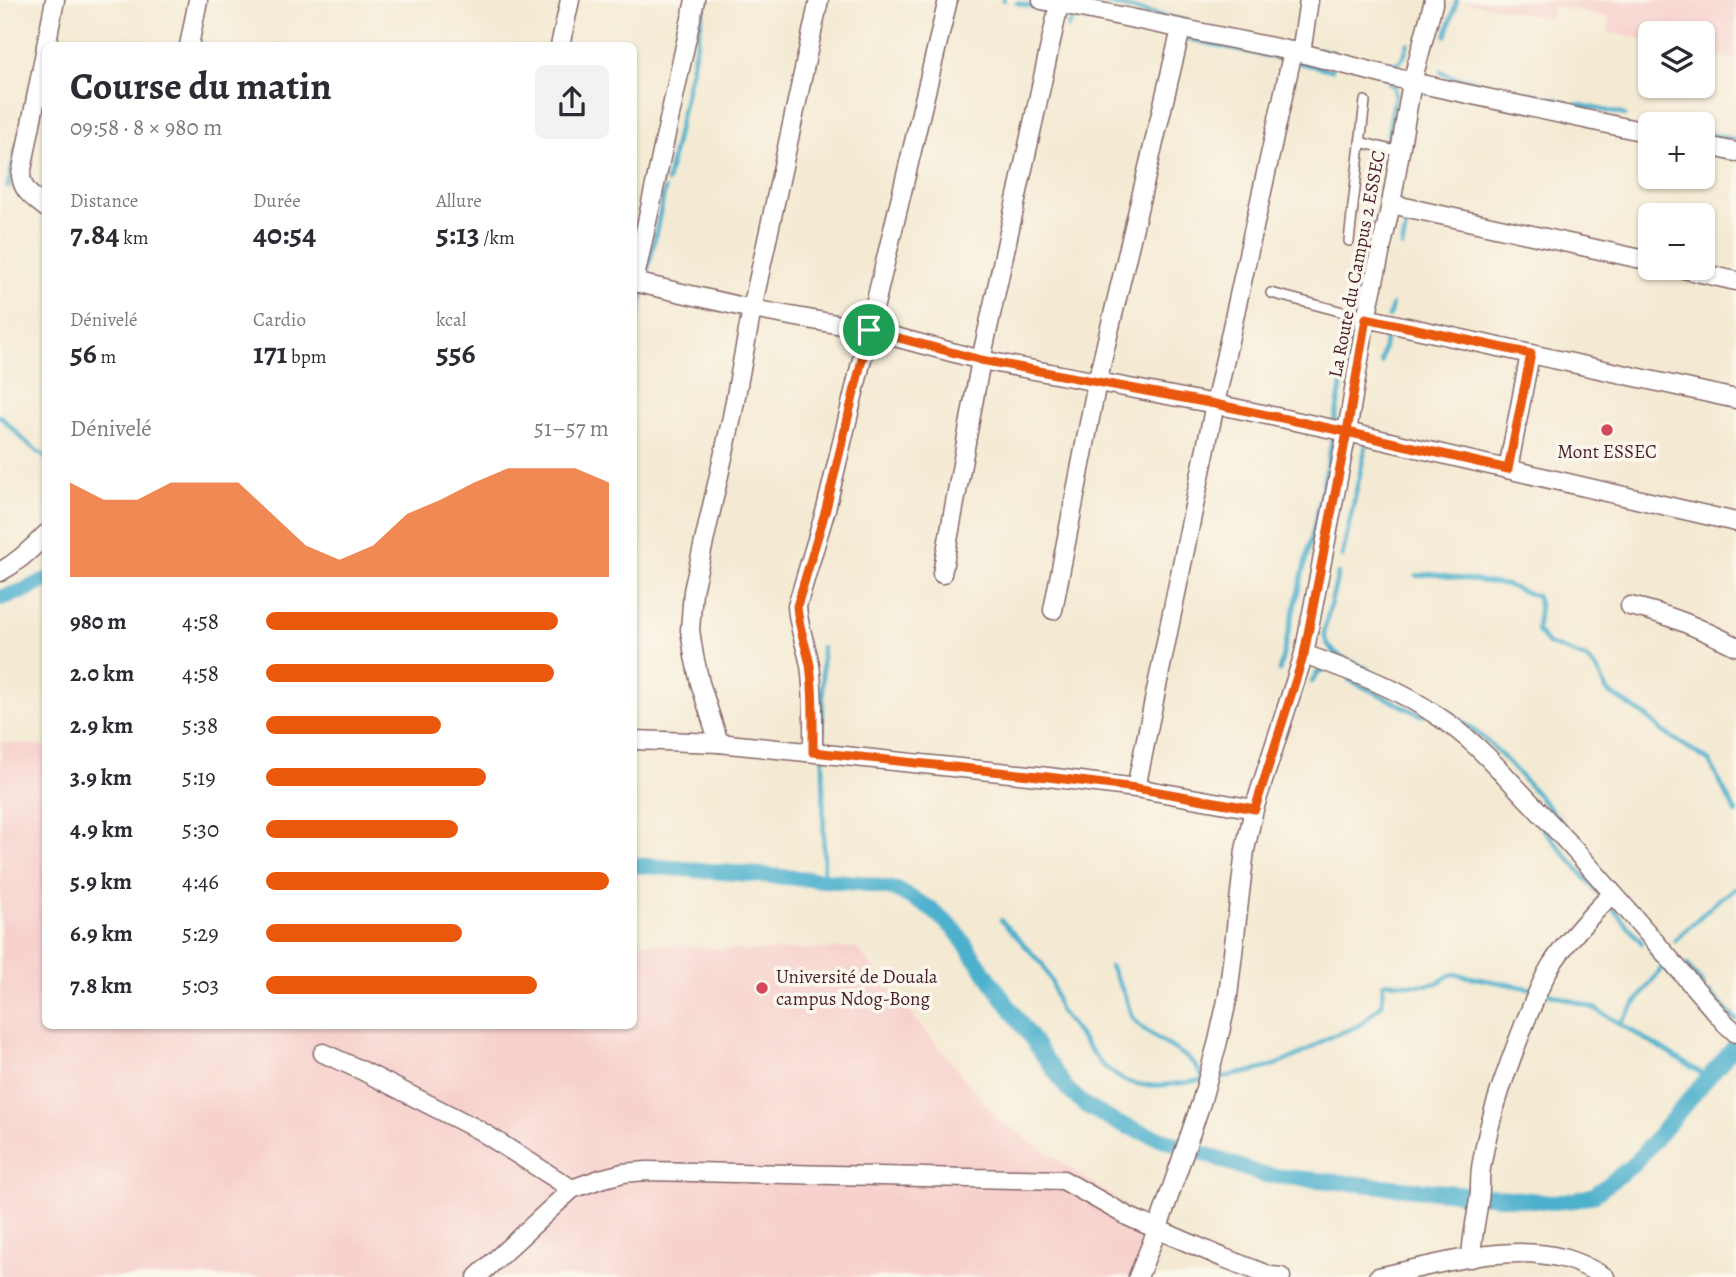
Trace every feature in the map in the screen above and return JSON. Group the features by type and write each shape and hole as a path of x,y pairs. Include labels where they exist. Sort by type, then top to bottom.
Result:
{"street":[{"path":"47,42 55,0"},
{"path":"190,42 198,0"},
{"path":"561,42 570,0"},
{"path":"637,268 695,0"},
{"path":"719,743 694,656 690,630 693,591 819,0"},
{"path":"813,752 814,696 797,606 826,509 948,0"},
{"path":"1136,788 1215,404 1309,0"},
{"name":"La Route du Campus 2 ESSEC","path":"1138,1277 1158,1228 1201,1102 1221,1030 1228,996 1245,850 1255,809 1304,654 1412,82 1434,0"},
{"path":"942,574 981,360 1054,1 1297,52 1412,82 1638,131"},
{"path":"1053,610 1097,382 1181,29"},
{"path":"42,67 21,175 21,183 26,191 42,205"},
{"path":"1715,148 1736,152"},
{"path":"1391,204 1638,258"},
{"path":"1715,276 1736,281"},
{"path":"637,283 752,309 869,330 981,360 1347,432 1736,522"},
{"path":"1366,318 1736,399"},
{"path":"1508,469 1531,354"},
{"path":"0,572 42,538"},
{"path":"1630,606 1677,618 1736,646"},
{"path":"1304,654 1365,676 1393,690 1440,717 1484,753 1736,1033"},
{"path":"637,740 719,743 1048,777 1136,788 1255,809"},
{"path":"1471,1258 1487,1136 1514,1050 1550,967 1587,919 1612,894"},
{"path":"323,1053 479,1130 572,1189"},
{"path":"477,1277 572,1189 623,1173 647,1171 1063,1180 1129,1217 1252,1269 1281,1277"},
{"path":"1378,1277 1471,1258 1519,1253 1566,1259 1605,1277"}],"lane":[{"path":"1349,241 1365,102"},
{"path":"1360,142 1400,152"},
{"path":"1271,293 1366,318"}],"shaded area":[{"path":"1736,0 1736,59 1715,55 1715,21 1638,21 1638,38 1608,32 1610,18 1553,6 1550,19 1465,1"},
{"name":"Université de Douala campus Ndog-Bong","path":"0,742 42,746 42,1029 637,1029 637,942 751,951 857,948 998,1119 1144,1219 1146,1238 1134,1277 0,1277"}],"waterway":[{"path":"667,182 706,0"},
{"path":"1089,0 1187,21"},
{"path":"1446,36 1457,0"},
{"path":"1017,3 1045,10 1051,16"},
{"path":"1068,27 1082,17 1094,19"},
{"path":"1184,38 1285,60"},
{"path":"1375,61 1389,64 1398,62 1404,56 1408,43"},
{"path":"1319,49 1333,52"},
{"path":"1296,62 1332,70"},
{"path":"1441,71 1449,76 1567,102"},
{"path":"1387,141 1395,94 1389,83"},
{"path":"1577,104 1625,115"},
{"path":"1715,135 1736,140"},
{"path":"8,187 17,145"},
{"path":"646,280 665,189"},
{"path":"1402,247 1409,211"},
{"path":"1334,426 1371,220"},
{"path":"637,323 644,289"},
{"path":"1389,317 1392,305"},
{"path":"1381,363 1387,329"},
{"path":"0,416 42,455"},
{"path":"1279,671 1333,435"},
{"path":"1342,557 1367,441"},
{"path":"1338,574 1324,631 1325,639 1340,656 1368,669"},
{"path":"1417,576 1431,574 1506,585 1536,596 1539,609 1537,631 1548,644 1586,658 1600,674 1607,691 1709,761 1736,813"},
{"path":"0,598 42,582"},
{"path":"822,647 823,748"},
{"path":"1312,682 1317,673 1325,670"},
{"path":"1349,680 1423,716"},
{"path":"1418,694 1462,721 1500,754 1568,830"},
{"path":"823,757 824,880"},
{"path":"1539,824 1602,897"},
{"path":"637,865 860,883 897,890 930,908 955,930 1067,1089 1086,1106 1117,1123 1263,1175 1553,1202 1576,1200 1594,1195 1633,1165 1736,1045"},
{"path":"1675,940 1717,901 1736,888"},
{"path":"1608,903 1642,943"},
{"path":"1001,920 1043,965 1052,983 1059,1010 1103,1066 1123,1080 1135,1084 1164,1085 1203,1080"},
{"path":"1651,952 1713,1022"},
{"path":"1620,1024 1664,965"},
{"path":"1687,965 1704,986"},
{"path":"1110,966 1136,1022 1184,1055 1202,1076"},
{"path":"1211,1079 1281,1063 1359,1025 1382,1005 1383,984 1386,982 1427,985 1454,974 1533,989"},
{"path":"1542,991 1594,1008 1708,1077"},
{"path":"1710,993 1736,1020"}],"place":[{"name":"Mont ESSEC","path":"1607,430"},
{"name":"Université de Douala campus Ndog-Bong","path":"762,988"}],"route":[{"path":"869,330 826,509 797,606 814,696 813,752 1136,788 1255,809 1304,654 1347,432 1508,469 1531,354 1366,318 1347,432 981,360 869,330"}]}
